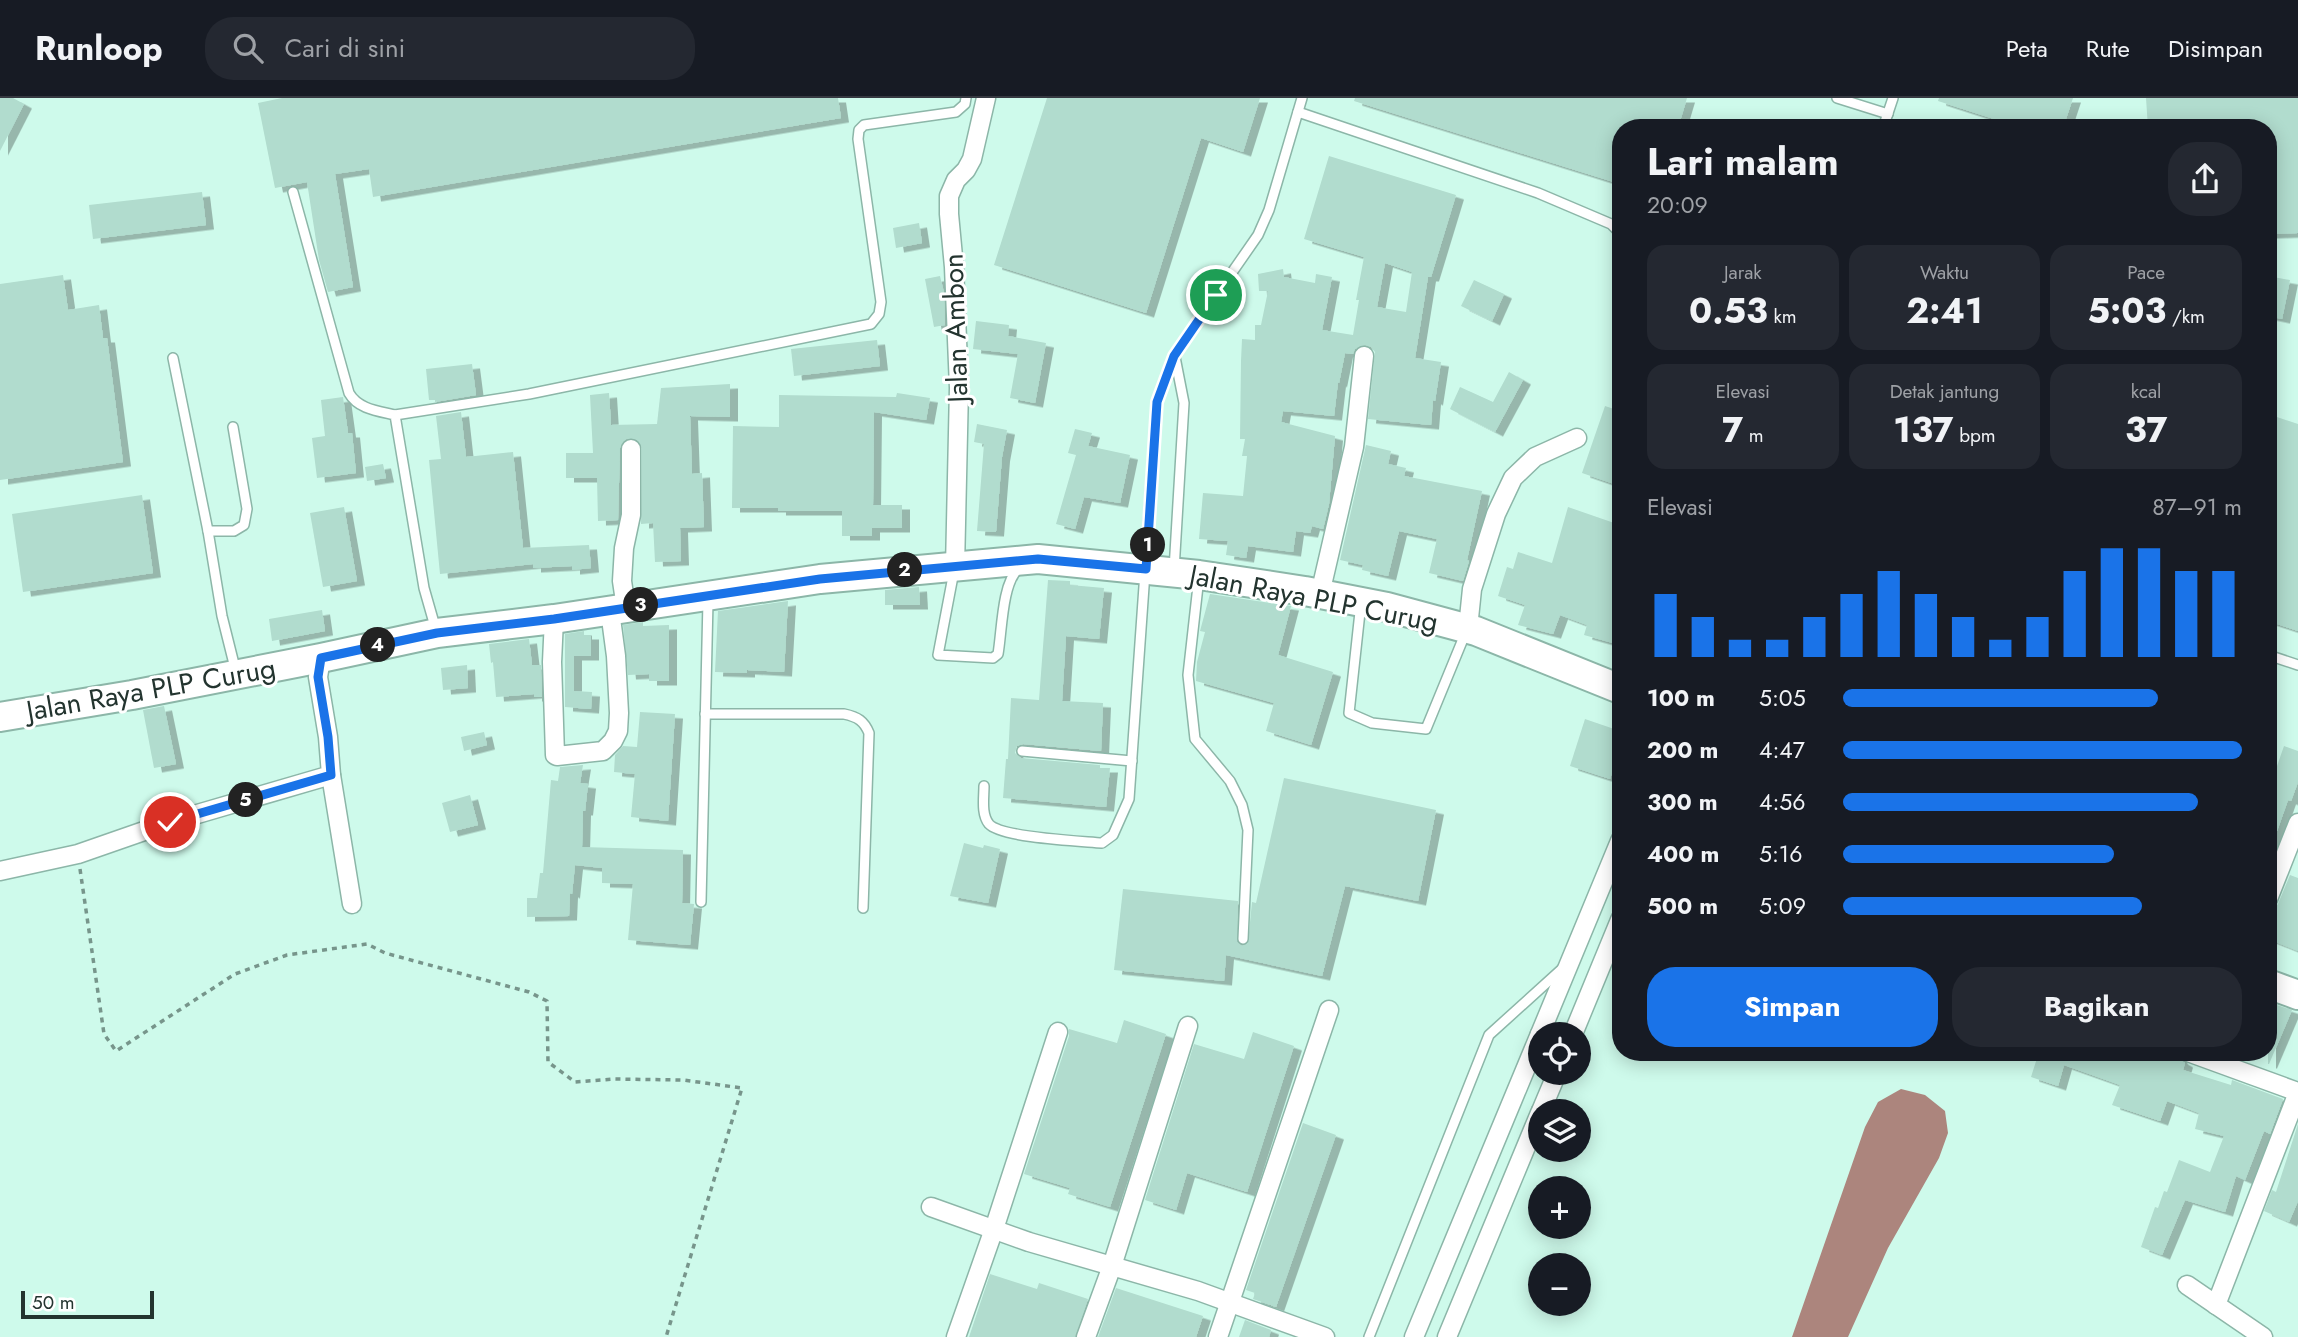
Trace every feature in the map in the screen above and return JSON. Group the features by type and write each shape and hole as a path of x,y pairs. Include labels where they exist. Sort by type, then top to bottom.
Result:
{"main road":[{"name":"Jalan Raya PLP Curug","path":"0,717 132,695 437,633 554,619 820,579 1038,559 1173,572 1368,603 1472,629 1612,687"},
{"path":"2277,988 2298,995"}],"street":[{"name":"Jalan Ambon","path":"954,568 959,388 949,196 956,180 972,159 986,98"},
{"path":"1320,594 1354,447 1364,356"},
{"path":"1472,629 1472,589 1496,514 1513,478 1535,457 1577,438"},
{"path":"554,619 552,663 555,755 603,751 618,731 618,609 624,548 631,515 631,449"},
{"path":"321,658 318,677 352,904"},
{"path":"0,871 78,854 170,822 331,775"},
{"path":"2277,876 2298,823"},
{"path":"1545,1022 1612,860"},
{"path":"1578,1022 1612,939"},
{"path":"1217,1337 1329,1010"},
{"path":"1086,1337 1112,1266 1188,1026"},
{"path":"956,1337 1058,1032"},
{"path":"2213,1061 2297,1094 2216,1305"},
{"path":"1414,1337 1528,1063"},
{"path":"1447,1337 1528,1141"},
{"path":"1480,1177 1508,1189"},
{"path":"931,1207 1029,1242 1229,1302 1293,1331 1325,1337"},
{"path":"2187,1285 2263,1337"}],"lane":[{"path":"293,192 349,393 353,401 362,406 394,415 528,394 872,324 879,314 881,302 858,139 859,130 864,125 956,112 965,104 966,98"},
{"path":"1243,940 1248,830 1242,805 1230,781 1195,740 1173,572 1157,402 1174,356 1258,234 1269,209 1302,98"},
{"path":"1837,98 1888,114"},
{"path":"1887,119 1893,98"},
{"path":"1298,111 1538,193 1612,225"},
{"path":"984,786 984,814 988,823 1011,834 1102,843 1113,835 1122,819 1129,799 1132,761 1173,572 1184,403 1174,356"},
{"path":"173,358 208,531 222,616 237,674"},
{"path":"394,415 424,588 437,633"},
{"path":"208,531 234,531 244,525 247,509 233,427"},
{"path":"954,568 938,655 993,658 998,654 1011,579 1014,572 1027,560"},
{"path":"701,902 708,596"},
{"path":"1368,603 1360,612 1349,713 1372,723 1426,729 1464,639 1472,629"},
{"path":"2277,658 2298,665"},
{"path":"705,714 844,714 856,716 865,723 869,733 863,908"},
{"path":"1022,751 1132,761"},
{"path":"1369,1337 1489,1035 1570,962"}],"path":[{"path":"78,854 104,1034 116,1051 235,974 287,956 367,944 385,953 529,992 547,1001 548,1062 575,1082 614,1079 683,1080 742,1088 666,1337"}],"shaded area":[{"path":"1901,1089 1925,1095 1945,1111 1948,1133 1939,1158 1888,1248 1848,1337 1792,1337 1865,1127 1878,1102"}],"building":[{"path":"0,98 13,98 24,104 0,151"},
{"path":"282,98 838,98 841,118 373,197 369,169 335,174 353,287 328,292 319,260 307,182 275,188 258,103"},
{"path":"1047,98 1260,98 1243,152 1201,138 1146,313 994,265"},
{"path":"1355,98 1687,98 1681,119 1612,119 1612,182 1354,101"},
{"path":"1939,98 2073,98 2066,119 1994,119 1938,101"},
{"path":"2146,98 2298,98 2298,233 2277,234 2277,119 2147,119"},
{"path":"1329,156 1456,195 1431,277 1428,277 1415,358 1441,362 1431,425 1368,419 1375,352 1365,345 1355,349 1353,354 1345,353 1334,416 1283,411 1281,422 1335,436 1329,504 1323,529 1312,526 1310,533 1296,531 1293,552 1248,546 1246,558 1226,555 1228,541 1199,539 1203,493 1243,496 1247,456 1242,456 1245,439 1240,439 1242,339 1255,340 1255,325 1261,325 1268,291 1259,291 1258,274 1283,269 1284,277 1315,283 1316,274 1332,277 1322,330 1353,335 1364,257 1304,239","holes":["1385,263 1412,272 1406,312 1377,307"]},
{"path":"202,192 206,225 93,239 89,205"},
{"path":"919,223 922,243 896,248 893,228"},
{"path":"63,275 68,310 99,305 103,338 107,338 123,462 0,480 0,284"},
{"path":"940,276 944,293 945,325 934,327 925,279"},
{"path":"2277,278 2290,280 2282,319 2277,318"},
{"path":"1474,280 1504,294 1492,321 1461,306"},
{"path":"976,321 1009,325 1008,336 1046,343 1035,403 1010,398 1018,354 973,349"},
{"path":"877,340 880,366 794,376 791,349"},
{"path":"472,364 476,395 435,402 429,400 426,369"},
{"path":"1509,372 1523,380 1495,432 1450,409 1460,387 1493,402"},
{"path":"730,384 730,417 690,416 692,474 702,473 704,527 680,528 681,561 655,562 653,523 641,524 642,449 637,440 626,439 620,448 618,520 598,521 597,478 566,478 566,453 593,453 590,395 609,393 611,425 657,424 661,388"},
{"path":"897,393 930,398 926,420 874,412 873,505 902,505 902,528 872,528 872,536 842,536 842,511 732,508 733,426 779,427 779,395 896,397"},
{"path":"343,397 348,433 352,433 356,473 317,478 312,438 325,436 321,400"},
{"path":"1605,406 1612,408 1612,483 1582,473"},
{"path":"461,412 466,457 513,452 523,548 589,545 591,568 533,568 533,564 440,574 429,460 441,459 436,416"},
{"path":"2277,417 2298,424 2298,631 2277,624"},
{"path":"977,424 1007,430 996,532 977,531 984,444 974,442"},
{"path":"1075,429 1092,433 1088,446 1130,455 1120,503 1084,497 1075,529 1056,524 1076,455 1068,453"},
{"path":"1366,445 1391,451 1388,464 1406,468 1404,476 1482,491 1463,581 1429,573 1437,539 1399,531 1388,576 1362,570 1363,565 1340,560"},
{"path":"383,464 386,478 367,481 365,467"},
{"path":"142,495 153,573 23,592 12,514"},
{"path":"344,507 357,581 323,587 310,513"},
{"path":"1568,507 1612,522 1612,643 1584,635 1587,625 1560,615 1553,634 1518,625 1525,605 1498,596 1507,567 1513,569 1518,552 1552,563"},
{"path":"1048,580 1070,581 1070,585 1104,588 1099,639 1066,636 1062,701 1103,703 1101,751 1023,744 1017,746 1015,753 1021,758 1110,768 1106,807 1003,798 1011,698 1039,700"},
{"path":"919,587 920,605 885,605 885,590"},
{"path":"1210,594 1291,606 1278,655 1333,672 1311,745 1266,731 1274,703 1196,681 1197,662 1205,632 1200,631"},
{"path":"788,601 784,672 715,672 718,611"},
{"path":"322,610 325,631 272,641 269,619"},
{"path":"643,622 643,626 669,625 669,681 649,681 649,674 628,675 623,625"},
{"path":"584,631 584,635 591,635 591,656 574,656 574,691 592,692 591,709 565,707 565,634"},
{"path":"529,639 532,665 541,665 542,697 534,697 534,694 496,697 489,644"},
{"path":"467,665 468,688 443,690 441,668"},
{"path":"164,706 176,764 154,768 143,710"},
{"path":"640,712 675,714 668,821 631,817 635,774 614,772 615,755 623,746 637,747"},
{"path":"1585,719 1612,728 1610,779 1570,766"},
{"path":"484,732 487,745 464,751 461,737"},
{"path":"2284,746 2298,751 2298,782 2291,801 2288,800 2277,831 2277,766"},
{"path":"583,765 580,783 588,784 583,811 582,847 683,850 682,903 694,904 690,945 628,940 633,884 602,883 602,868 575,865 569,916 527,917 527,898 537,898 540,873 543,873 551,780 558,781 560,767"},
{"path":"1284,778 1436,810 1418,901 1345,886 1322,976 1226,955 1224,981 1114,970 1123,889 1238,901 1237,942 1242,946 1248,943 1252,902 1256,903"},
{"path":"470,795 478,825 450,832 442,803"},
{"path":"964,843 1000,849 988,903 950,896"},
{"path":"2290,875 2298,878 2298,951 2277,943 2278,904"},
{"path":"2277,1005 2292,1010 2277,1045"},
{"path":"1124,1020 1166,1034 1110,1207 1068,1194 1070,1188 1024,1174 1069,1029 1117,1043"},
{"path":"1253,1032 1294,1046 1247,1192 1187,1173 1176,1210 1145,1200 1194,1044 1244,1059"},
{"path":"2036,1061 2182,1061 2185,1063 2183,1070 2231,1085 2232,1080 2283,1099 2270,1134 2264,1131 2245,1180 2236,1176 2225,1212 2185,1200 2162,1255 2141,1247 2155,1207 2158,1208 2164,1191 2167,1192 2179,1160 2210,1172 2224,1136 2195,1129 2199,1113 2167,1101 2160,1121 2112,1105 2120,1085 2064,1065 2058,1086 2031,1077"},
{"path":"1303,1123 1336,1135 1276,1307 1253,1299 1255,1293 1246,1290"},
{"path":"2298,1124 2298,1201 2289,1222 2264,1211 2272,1190 2276,1192"},
{"path":"990,1274 1037,1289 1039,1283 1088,1299 1075,1337 969,1337"},
{"path":"1116,1288 1203,1316 1196,1337 1098,1337"},
{"path":"1245,1320 1271,1330 1269,1337 1239,1337"}],"route":[{"path":"170,822 331,775 322,691 318,677 321,658 437,633 892,571 1038,559 1146,569 1157,402 1174,356 1216,295"}]}
